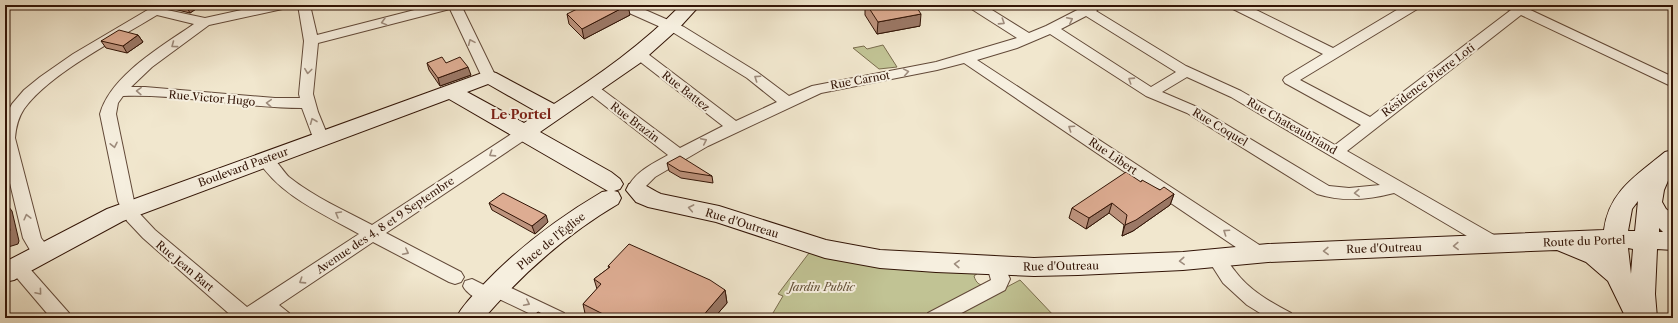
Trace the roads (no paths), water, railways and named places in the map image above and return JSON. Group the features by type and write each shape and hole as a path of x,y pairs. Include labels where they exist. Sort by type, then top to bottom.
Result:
{"street":[{"path":"129,210 108,114 110,102 117,92 130,78 205,22 282,5"},
{"path":"304,5 311,41 306,83 308,103 321,139"},
{"path":"311,41 449,5"},
{"path":"455,5 489,77 554,113"},
{"path":"623,5 679,30 752,75 788,102"},
{"path":"524,133 639,54 671,26 691,5"},
{"path":"975,5 1028,39"},
{"path":"1372,124 1290,80 1414,5"},
{"path":"1236,6 1333,54"},
{"path":"43,252 32,238 9,161 7,138 8,129 15,112 27,98 68,64 160,8 205,22"},
{"name":"Rue Carnot","path":"637,188 642,179 649,173 702,142 788,102 827,86 918,70 967,59 1028,39 1092,8"},
{"name":"Rue Chateaubriand","path":"1092,8 1186,72 1236,94 1495,244"},
{"path":"1515,8 1673,83"},
{"name":"Résidence Pierre Loti","path":"1336,152 1515,8"},
{"name":"Rue Coquel","path":"1051,29 1151,93 1192,110 1328,192 1376,192 1387,190 1395,186"},
{"name":"Rue Battez","path":"639,54 734,127"},
{"name":"Rue Libert","path":"967,59 1258,253"},
{"path":"1151,93 1186,72"},
{"name":"Boulevard Pasteur","path":"11,270 101,221 489,77"},
{"name":"Rue Brazin","path":"591,88 679,155"},
{"name":"Rue Victor Hugo","path":"117,92 145,91 275,103 308,103"},
{"path":"450,91 603,177 618,200 634,196 637,188"},
{"name":"Avenue des 4, 8 et 9 Septembre","path":"246,318 524,133"},
{"path":"265,159 279,176 291,187 372,234 455,277"},
{"path":"1642,315 1623,287 1618,256 1616,227 1622,207 1642,196 1669,161"},
{"name":"Rue d'Outreau","path":"637,188 644,196 656,201 719,214 808,244 845,254 901,261 996,266 1078,266 1216,258 1258,253 1495,244"},
{"name":"Place de l'Église","path":"469,318 485,290 512,273 564,228 611,191"},
{"path":"1642,196 1658,215 1662,236 1642,294 1642,315"},
{"name":"Rue Jean Bart","path":"129,210 137,222 149,234 246,318"},
{"name":"Route du Portel","path":"1495,244 1580,240 1602,244 1618,256 1662,236"},
{"path":"1547,242 1572,246 1593,254 1606,262 1618,256"},
{"path":"1216,258 1228,277 1239,290 1259,304 1284,318"},
{"path":"935,318 998,285 1001,280 996,266"},
{"path":"11,270 62,318"},
{"path":"485,290 557,318"},
{"path":"265,305 282,318"}],"district":[{"name":"Le Portel","path":"521,114"}],"park label":[{"name":"Jardin Public","path":"822,287"}]}
